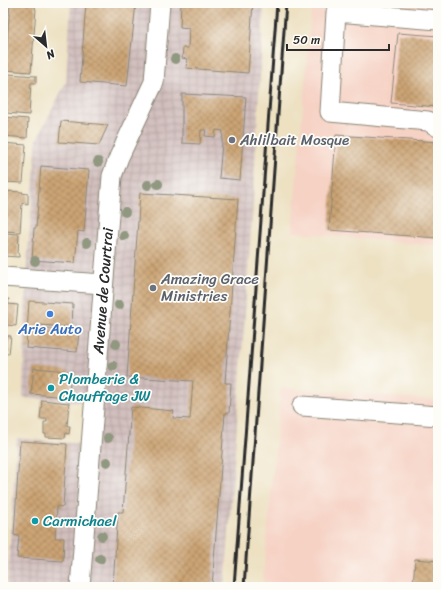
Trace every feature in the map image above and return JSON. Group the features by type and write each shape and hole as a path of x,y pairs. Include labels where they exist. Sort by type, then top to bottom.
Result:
{"street":[{"name":"Avenue de Courtrai","path":"80,587 112,176 119,157 154,82 160,3"},
{"path":"438,20 336,12 330,112 428,121 438,127"},
{"path":"3,277 103,284"},
{"path":"302,406 438,416"}],"shaded area":[{"path":"71,3 264,3 253,202 225,587 7,587 17,438 91,445 94,403 23,398 26,278 37,139 66,82"},
{"path":"312,3 438,3 438,246 292,232"},
{"path":"281,388 438,400 438,587 262,587"}],"building":[{"path":"10,3 36,3 31,72 5,70"},
{"path":"86,3 136,3 127,86 80,82"},
{"path":"191,3 253,3 248,73 186,68 187,59 182,58 183,48 188,48 189,28 180,27 181,4 191,5"},
{"path":"398,33 438,36 438,107 391,103"},
{"path":"8,74 36,76 36,83 31,83 29,115 6,113 6,107 3,107 3,105 4,99 7,99 8,88 5,88 6,80 8,80"},
{"name":"Ahlilbait Mosque","path":"182,94 246,97 240,180 219,178 223,131 216,130 215,137 205,136 206,130 201,130 200,144 182,143"},
{"path":"3,117 28,119 27,138 3,136"},
{"path":"61,121 108,125 99,145 59,142"},
{"path":"336,135 438,142 438,238 329,230"},
{"path":"3,143 26,145 23,183 3,182"},
{"path":"41,166 89,170 84,232 78,231 75,263 32,260"},
{"path":"3,191 23,192 22,193 28,194 28,204 22,203 20,232 3,231"},
{"path":"140,193 238,199 225,383 231,383 229,413 225,413 212,587 148,587 113,585 118,512 123,512 131,407 174,411 173,418 190,419 193,381 127,377"},
{"path":"3,233 19,234 19,257 3,256"},
{"path":"3,299 9,299 8,304 18,305 16,326 7,325 6,336 11,336 9,354 3,353"},
{"path":"29,301 73,304 72,327 36,325 36,328 79,331 77,352 26,348"},
{"name":"Plomberie & Chauffage JW","path":"34,368 68,371 67,381 70,381 69,397 31,394"},
{"path":"42,400 69,403 67,426 70,426 69,434 66,433 65,438 46,437 46,434 44,434 44,422 47,422 47,419 40,419"},
{"path":"20,441 67,444 63,507 57,506 55,538 64,538 63,561 17,558 19,536 14,535"},
{"path":"415,559 438,561 438,587 413,587"}],"railway":[{"path":"234,587 277,3"},
{"path":"244,587 286,3"}],"place":[{"name":"Ahlilbait Mosque","path":"232,140"},
{"name":"Amazing Grace Ministries","path":"153,288"},
{"name":"Arie Auto","path":"50,314"},
{"name":"Plomberie & Chauffage JW","path":"51,388"},
{"name":"Carmichael","path":"35,521"}]}
